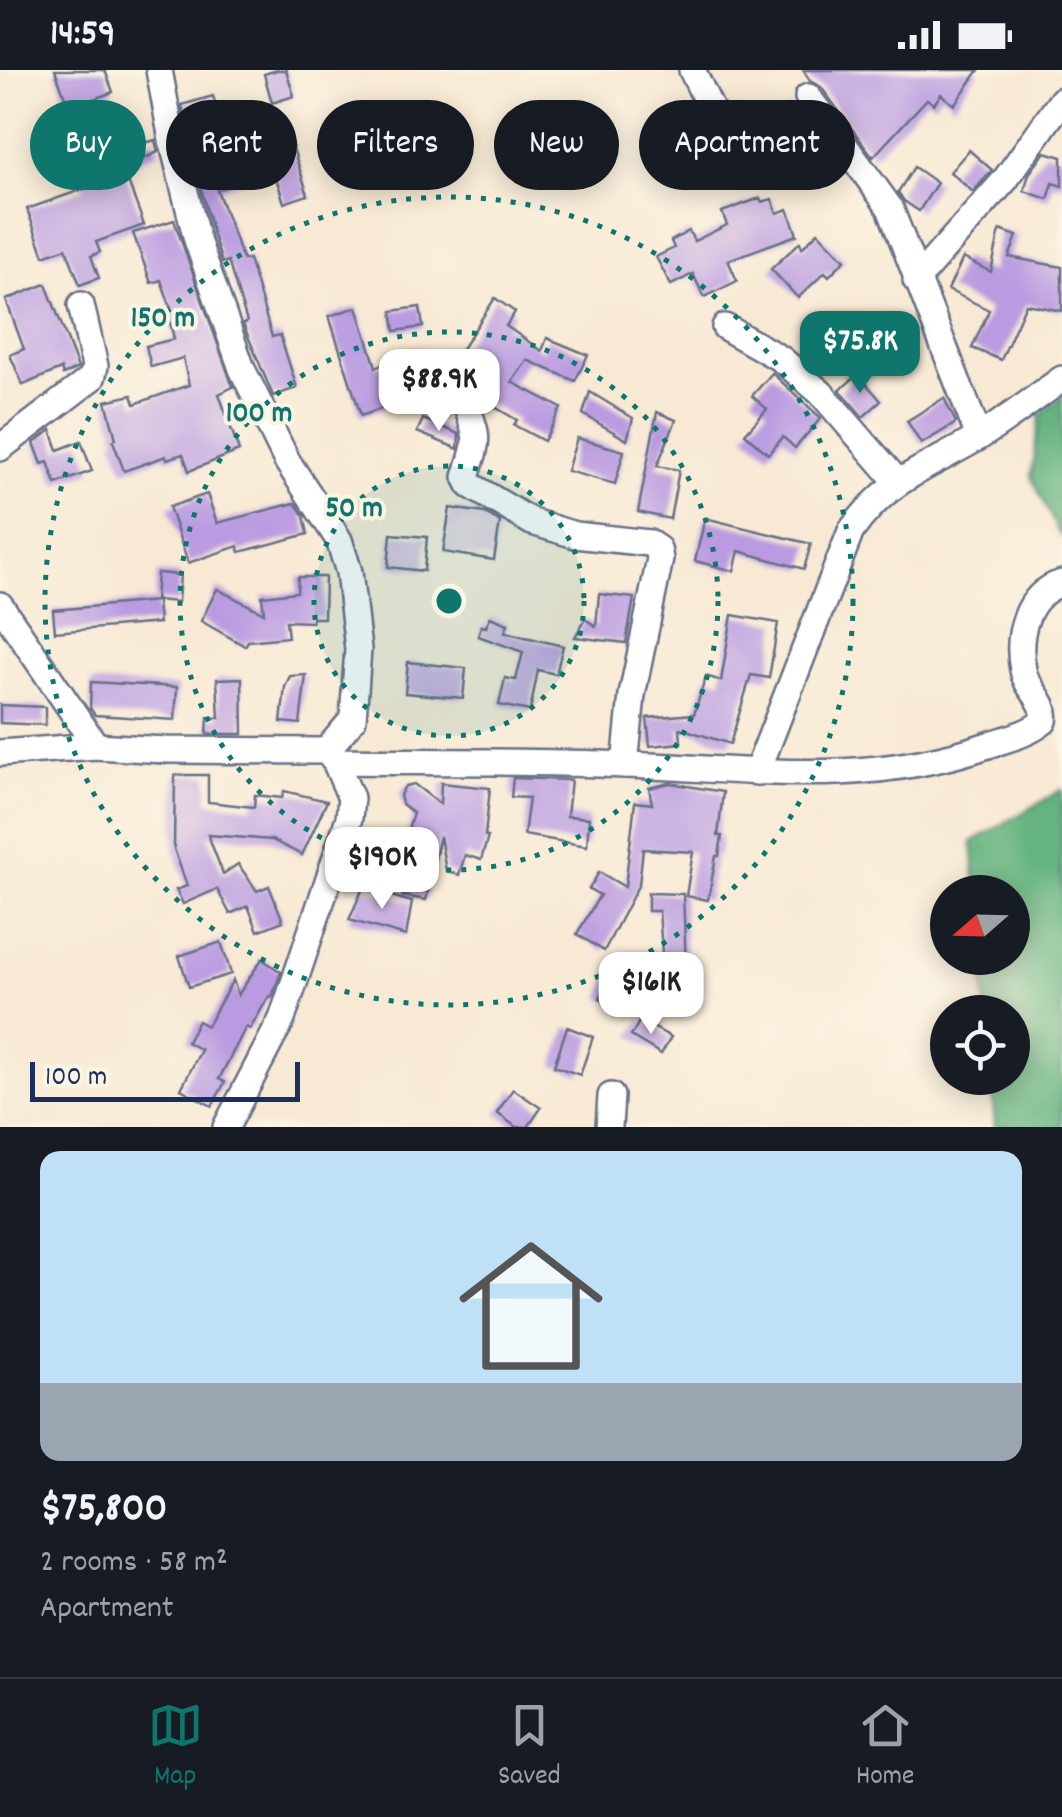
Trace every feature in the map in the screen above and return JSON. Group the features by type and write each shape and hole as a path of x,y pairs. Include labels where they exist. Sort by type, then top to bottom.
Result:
{"street":[{"path":"159,70 197,240 242,369 287,461 339,540 349,572 358,649 353,719 330,756"},
{"path":"692,70 706,100"},
{"path":"916,280 1005,180 1062,100"},
{"path":"855,160 890,208 980,437"},
{"path":"0,448 92,378 95,366 81,304"},
{"path":"725,327 782,359 820,393 897,482"},
{"path":"758,772 851,531 870,503 897,482 980,437 1062,380"},
{"path":"464,402 477,434 478,448 466,478 470,485 532,522 575,535 658,548 660,559 632,695 625,765"},
{"path":"0,753 96,746 758,772 862,773 910,767 956,756 1038,726 1045,714 1023,672 1022,633 1034,600 1044,589 1062,583"},
{"path":"0,605 96,746"},
{"path":"226,1127 282,1018 349,818 351,798 330,756"},
{"path":"609,1127 611,1096"}],"green space":[{"path":"1062,396 1060,536 1031,476 1040,415"},
{"path":"1062,790 1062,1127 995,1127 992,1095 1030,1095 1030,995 984,995 983,975 1030,975 1030,875 975,875 972,842"}],"building":[{"path":"55,70 105,70 113,92 91,100 66,100"},
{"path":"286,70 294,96 271,100 264,74"},
{"path":"803,70 979,70 954,105 941,94 934,104 927,99 873,157 855,133 855,100 831,100 821,87 810,81"},
{"path":"155,140 158,152 146,157 146,143"},
{"path":"969,150 992,170 973,192 950,172"},
{"path":"1045,152 1062,157 1062,186 1053,183 1048,199 1024,191 1029,174"},
{"path":"297,161 308,195 284,203 280,190 297,190"},
{"path":"914,167 937,183 919,211 898,192"},
{"path":"81,190 131,190 144,225 96,242 100,252 91,256 99,278 80,285 66,248 44,256 27,209"},
{"path":"202,190 217,190 243,260 249,259 272,337 280,335 297,388 273,396 243,324 247,322 228,261 222,263"},
{"path":"760,198 762,202 772,199 777,213 788,209 797,235 728,260 737,281 704,297 693,274 671,285 656,257 674,248 671,241 689,231 694,241 727,225 722,212"},
{"path":"174,220 233,387 219,394 239,451 189,471 183,454 124,471 113,441 116,439 106,401 132,395 135,404 189,385 183,358 151,367 146,346 174,339 167,309 171,308 161,280 151,283 133,233"},
{"path":"1000,230 1017,236 1009,257 1062,267 1062,311 1026,304 1001,360 972,348 989,310 948,290 963,258 991,272"},
{"path":"818,232 845,260 829,276 825,272 798,298 771,269 800,242 802,248"},
{"path":"46,284 78,368 63,375 61,369 23,385 10,355 24,349 6,300"},
{"path":"495,298 515,312 506,326 542,351 547,338 588,355 575,381 527,360 512,382 561,408 544,441 514,425 517,420 466,386 475,372 454,361"},
{"path":"357,307 376,367 392,361 406,400 361,416 329,316"},
{"path":"420,307 423,327 395,331 392,311"},
{"path":"864,323 872,334 890,323 904,346 885,358 889,364 868,377 843,336"},
{"path":"772,373 821,418 795,448 783,437 768,454 745,434 767,409 752,396"},
{"path":"858,374 881,401 863,417 840,390"},
{"path":"590,392 633,418 627,440 583,414"},
{"path":"944,398 956,423 921,444 907,421"},
{"path":"657,412 676,420 657,466 679,470 670,519 638,512"},
{"path":"423,419 459,434 458,449 417,432"},
{"path":"51,430 58,450 81,441 92,471 56,484 48,462 42,464 34,443"},
{"path":"577,438 624,451 615,484 567,471"},
{"path":"207,494 217,523 295,503 304,516 308,534 240,552 238,546 188,563 169,507"},
{"path":"450,508 485,513 500,522 494,560 443,552"},
{"path":"705,518 811,544 804,569 739,551 734,571 695,561"},
{"path":"391,534 427,537 424,571 388,567"},
{"path":"157,573 180,575 178,602 155,600"},
{"path":"298,577 325,577 324,618 312,618 312,622 286,621 288,637 248,641 245,646 201,621 217,589 264,613 262,596 297,592"},
{"path":"599,594 634,598 626,643 575,637 585,619 596,626"},
{"path":"157,601 159,623 55,632 53,610"},
{"path":"732,615 778,623 769,678 751,675 730,744 680,728 681,743 650,746 647,718 694,714 706,676 721,681"},
{"path":"490,617 508,624 505,632 563,646 556,674 538,670 530,711 499,705 505,678 516,680 523,652 478,636"},
{"path":"408,662 466,668 463,698 405,693"},
{"path":"306,675 300,724 281,722 290,676"},
{"path":"242,678 243,734 207,734 208,717 219,718 217,679"},
{"path":"91,682 177,687 175,720 95,715 90,708"},
{"path":"0,705 45,707 45,725 0,723"},
{"path":"175,775 208,775 208,802 254,807 255,795 282,798 284,791 327,801 302,855 272,840 208,835 223,874 238,864 257,891 269,886 283,921 258,931 248,906 230,914 217,889 183,904 176,890 187,886 174,849"},
{"path":"513,778 571,780 567,816 589,818 587,846 524,835 529,798 511,797"},
{"path":"441,783 490,788 485,836 488,837 481,860 465,855 459,875 446,871 440,836 426,900 403,896 416,847 404,844 413,813 402,804 400,795 405,786 414,784 440,804"},
{"path":"670,783 723,792 718,836 722,836 708,900 686,896 693,852 643,849 639,884 604,951 577,934 600,895 589,889 599,872 625,887 635,802 652,804 649,788"},
{"path":"363,888 412,902 406,936 349,920"},
{"path":"648,893 683,894 687,991 665,993 659,911 648,911"},
{"path":"221,942 231,974 189,987 179,956"},
{"path":"262,959 281,972 272,997 269,996 250,1029 246,1027 219,1079 225,1082 212,1106 181,1089 201,1050 187,1042 198,1021 207,1026 233,980 238,995"},
{"path":"611,974 653,993 643,1017 600,998"},
{"path":"640,1020 671,1037 661,1054 631,1036"},
{"path":"567,1027 593,1037 580,1075 554,1066"},
{"path":"513,1089 541,1108 528,1127 516,1127 497,1113"}]}
